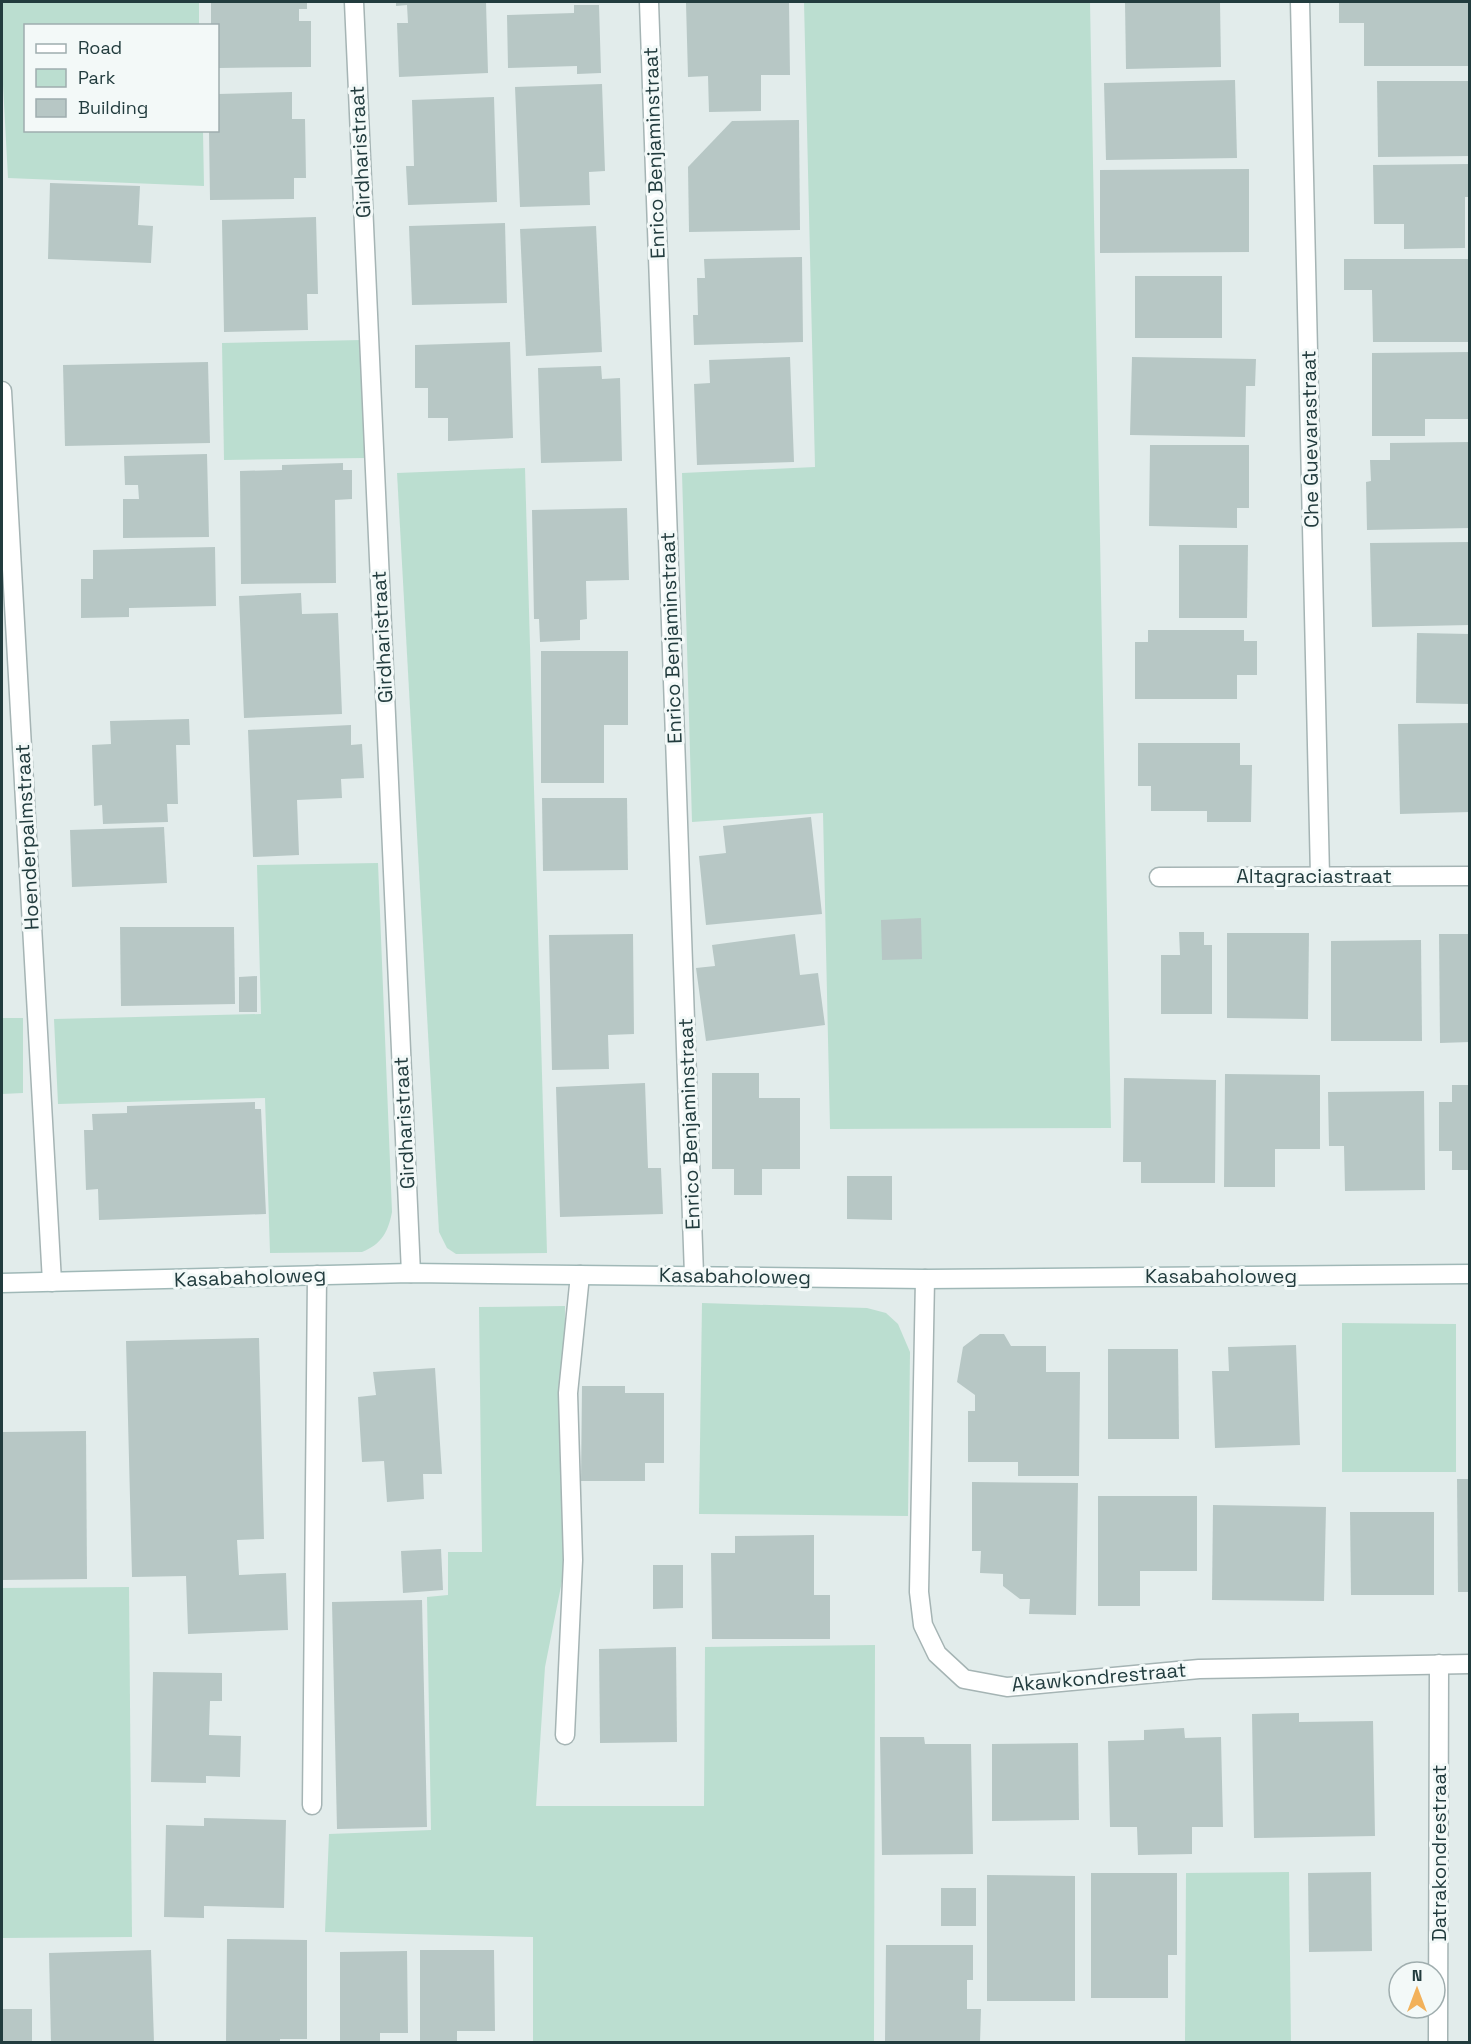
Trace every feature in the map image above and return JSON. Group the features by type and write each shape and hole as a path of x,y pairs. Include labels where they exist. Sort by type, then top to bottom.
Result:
{"street":[{"name":"Girdharistraat","path":"354,2 411,1273"},
{"name":"Enrico Benjaminstraat","path":"649,2 694,1275"},
{"name":"Che Guevarastraat","path":"1299,2 1320,876"},
{"name":"Hoenderpalmstraat","path":"2,391 52,1282"},
{"name":"Altagraciastraat","path":"1159,877 1470,876"},
{"name":"Kasabaholoweg","path":"2,1283 411,1273 925,1279 1470,1274"},
{"path":"312,1805 317,1275"},
{"path":"565,1735 573,1560 568,1394 580,1275"},
{"name":"Akawkondrestraat","path":"925,1279 919,1592 923,1625 937,1654 964,1679 1007,1687 1199,1669 1470,1664"},
{"name":"Datrakondrestraat","path":"1438,2043 1439,1664"}],"green space":[{"path":"2,2 199,2 199,24 24,24 24,132 203,132 204,186 8,178 2,66"},
{"path":"804,2 1090,2 1111,1128 830,1129 823,813 692,822 682,473 815,467"},
{"path":"362,340 365,458 224,460 222,343"},
{"path":"525,468 547,1253 456,1254 447,1248 439,1232 397,473"},
{"path":"378,863 392,1212 383,1236 375,1245 362,1252 270,1253 265,1098 58,1104 54,1019 261,1014 257,865"},
{"path":"2,1018 23,1018 23,1093 2,1094"},
{"path":"702,1303 867,1308 886,1313 898,1324 910,1352 908,1516 699,1514"},
{"path":"565,1306 564,1571 545,1667 536,1806 704,1806 705,1647 875,1645 874,2042 533,2042 533,1937 325,1932 329,1834 431,1830 427,1597 448,1595 448,1552 482,1552 479,1307"},
{"path":"1342,1323 1456,1324 1456,1472 1342,1472"},
{"path":"129,1587 132,1937 2,1938 2,1588"},
{"path":"1289,1872 1291,2042 1185,2042 1186,1873"}],"building":[{"path":"211,2 307,2 307,9 299,9 299,21 311,21 311,67 219,68 219,24 211,24"},
{"path":"396,2 486,2 488,73 399,77 397,23 408,23 407,5 396,6"},
{"path":"789,2 790,75 761,75 761,111 709,112 708,76 688,77 686,3"},
{"path":"1125,2 1220,2 1221,67 1126,69"},
{"path":"1339,2 1470,2 1470,66 1364,66 1364,23 1339,23"},
{"path":"574,5 599,5 601,73 577,74 577,66 508,68 507,15 574,13"},
{"path":"1235,80 1237,158 1106,160 1104,83"},
{"path":"1377,81 1470,81 1470,156 1378,157"},
{"path":"602,84 605,171 589,172 590,205 520,207 515,87"},
{"path":"292,92 292,119 305,119 306,178 294,178 294,199 210,200 209,132 219,132 219,94"},
{"path":"494,97 497,202 408,205 406,166 414,166 412,100"},
{"path":"799,120 800,230 689,232 688,167 732,121"},
{"path":"1470,164 1470,197 1465,197 1465,248 1404,249 1404,224 1374,224 1373,165"},
{"path":"1249,169 1249,252 1100,253 1100,170"},
{"path":"50,183 140,186 138,225 153,226 151,263 48,259"},
{"path":"316,217 318,294 307,294 308,330 224,332 222,220"},
{"path":"505,223 507,303 412,305 409,226"},
{"path":"596,226 602,352 526,356 520,229"},
{"path":"802,257 803,342 694,345 693,315 698,315 697,278 705,278 704,259"},
{"path":"1344,259 1470,259 1470,342 1373,342 1372,290 1344,290"},
{"path":"1135,276 1222,276 1222,338 1135,338"},
{"path":"510,342 513,438 448,441 448,418 428,418 428,388 415,388 415,345"},
{"path":"1470,352 1470,419 1425,419 1425,436 1372,436 1372,353"},
{"path":"790,357 794,462 697,465 694,384 710,383 709,360"},
{"path":"1132,357 1256,359 1255,386 1246,386 1245,437 1130,435"},
{"path":"208,362 210,443 65,446 63,365"},
{"path":"601,366 602,379 620,378 622,461 541,463 538,368"},
{"path":"1470,442 1470,528 1367,530 1366,482 1371,481 1370,460 1390,460 1390,443"},
{"path":"1150,445 1249,445 1249,508 1237,508 1237,528 1149,526"},
{"path":"207,454 209,537 123,538 123,499 139,499 138,485 125,485 124,456"},
{"path":"343,463 343,470 352,470 352,499 335,500 336,583 241,584 240,471 282,470 282,465"},
{"path":"627,508 629,580 586,581 587,619 580,620 580,640 540,642 539,619 534,619 532,510"},
{"path":"1470,542 1470,625 1372,627 1370,543"},
{"path":"1179,545 1248,545 1247,618 1179,618"},
{"path":"215,547 216,606 129,608 129,617 81,618 81,579 93,579 93,550"},
{"path":"301,593 302,614 338,613 342,714 244,718 239,596"},
{"path":"1148,630 1244,630 1244,641 1257,641 1257,675 1237,675 1237,699 1135,699 1135,642 1148,642"},
{"path":"1417,633 1470,634 1470,704 1416,703"},
{"path":"541,651 628,651 628,725 604,725 604,783 541,783"},
{"path":"189,719 190,745 176,745 178,804 167,804 168,822 103,824 102,805 94,806 92,745 111,744 110,721"},
{"path":"1470,723 1470,812 1400,814 1398,724"},
{"path":"351,725 351,745 362,744 364,778 341,779 342,798 297,800 299,855 253,857 248,730"},
{"path":"1138,743 1240,743 1240,765 1252,765 1251,822 1207,822 1207,811 1151,811 1151,786 1138,786"},
{"path":"542,798 627,798 628,870 543,871"},
{"path":"811,817 822,914 706,925 699,856 726,853 723,826"},
{"path":"164,827 167,883 72,887 70,830"},
{"path":"921,918 922,959 882,960 881,920"},
{"path":"120,927 234,927 235,1004 121,1006"},
{"path":"1179,932 1204,932 1204,945 1212,945 1212,1014 1161,1014 1161,955 1180,955"},
{"path":"1227,933 1309,933 1308,1019 1227,1018"},
{"path":"633,934 634,1034 608,1035 609,1069 552,1070 549,935"},
{"path":"795,934 800,975 818,973 825,1025 706,1041 696,968 715,966 712,945"},
{"path":"1439,934 1470,934 1470,1042 1440,1043"},
{"path":"1421,940 1422,1041 1331,1041 1331,941"},
{"path":"257,976 257,1012 239,1012 239,977"},
{"path":"712,1073 759,1073 759,1098 800,1098 800,1169 762,1169 762,1195 734,1195 734,1169 712,1169"},
{"path":"1225,1074 1320,1075 1320,1149 1275,1149 1275,1187 1224,1187"},
{"path":"1124,1078 1216,1080 1215,1183 1141,1183 1141,1162 1123,1162"},
{"path":"645,1083 648,1168 661,1168 663,1214 560,1217 556,1087"},
{"path":"1452,1085 1470,1085 1470,1170 1452,1170 1452,1151 1439,1151 1439,1102 1452,1102"},
{"path":"1424,1091 1425,1190 1345,1191 1344,1146 1329,1146 1328,1092"},
{"path":"255,1102 255,1109 261,1109 266,1214 99,1220 98,1189 86,1190 84,1130 93,1130 92,1114 127,1113 127,1106"},
{"path":"847,1176 892,1176 892,1220 847,1219"},
{"path":"980,1334 1004,1334 1011,1346 1046,1346 1046,1372 1080,1372 1079,1476 1018,1476 1018,1462 968,1462 968,1411 975,1411 975,1395 957,1382 963,1347"},
{"path":"259,1338 264,1539 237,1540 239,1575 286,1573 288,1630 188,1634 186,1576 132,1577 126,1341"},
{"path":"1296,1345 1300,1445 1215,1448 1212,1371 1229,1371 1228,1347"},
{"path":"1108,1349 1178,1349 1179,1439 1108,1439"},
{"path":"435,1368 442,1474 423,1474 424,1499 387,1502 384,1461 362,1462 358,1397 376,1395 373,1372"},
{"path":"582,1386 625,1386 625,1393 664,1393 664,1463 645,1463 645,1481 581,1481"},
{"path":"86,1431 87,1579 2,1580 3,1432"},
{"path":"1457,1479 1470,1479 1470,1592 1458,1592"},
{"path":"972,1482 1078,1483 1076,1615 1029,1614 1030,1599 1020,1599 1003,1586 1003,1574 980,1573 981,1551 972,1551"},
{"path":"1098,1496 1197,1496 1197,1571 1140,1571 1140,1606 1098,1606"},
{"path":"1213,1505 1326,1507 1324,1601 1212,1600"},
{"path":"1350,1512 1434,1512 1434,1595 1351,1595"},
{"path":"814,1535 814,1595 830,1595 830,1639 712,1639 711,1553 735,1553 735,1536"},
{"path":"441,1549 443,1590 403,1593 401,1551"},
{"path":"653,1565 683,1565 683,1608 653,1609"},
{"path":"422,1600 427,1827 337,1829 332,1602"},
{"path":"676,1647 677,1742 600,1743 599,1649"},
{"path":"153,1672 222,1673 222,1701 210,1701 209,1735 241,1736 240,1777 206,1776 206,1783 151,1782"},
{"path":"1299,1713 1299,1722 1373,1721 1375,1836 1254,1838 1252,1714"},
{"path":"1184,1728 1185,1738 1221,1737 1223,1827 1192,1827 1192,1854 1138,1855 1137,1827 1110,1827 1108,1741 1144,1740 1144,1730"},
{"path":"880,1737 924,1737 925,1744 971,1744 973,1854 882,1855"},
{"path":"1078,1743 1079,1820 992,1821 992,1744"},
{"path":"204,1818 286,1820 284,1908 204,1906 204,1918 164,1917 166,1825 204,1826"},
{"path":"1371,1872 1372,1951 1309,1952 1308,1873"},
{"path":"1091,1873 1177,1873 1177,1955 1168,1955 1168,1998 1091,1998"},
{"path":"987,1875 1075,1876 1075,2001 987,2001"},
{"path":"941,1888 976,1888 976,1926 941,1926"},
{"path":"227,1939 307,1940 307,2039 280,2039 280,2042 226,2042"},
{"path":"886,1945 973,1945 973,1980 967,1980 967,2009 981,2009 980,2042 885,2042"},
{"path":"151,1950 154,2042 51,2042 49,1953"},
{"path":"420,1950 494,1950 495,2031 457,2031 457,2042 420,2042"},
{"path":"407,1951 408,2033 380,2033 380,2042 340,2042 340,1952"},
{"path":"2,2009 32,2009 32,2042 2,2042"}]}
